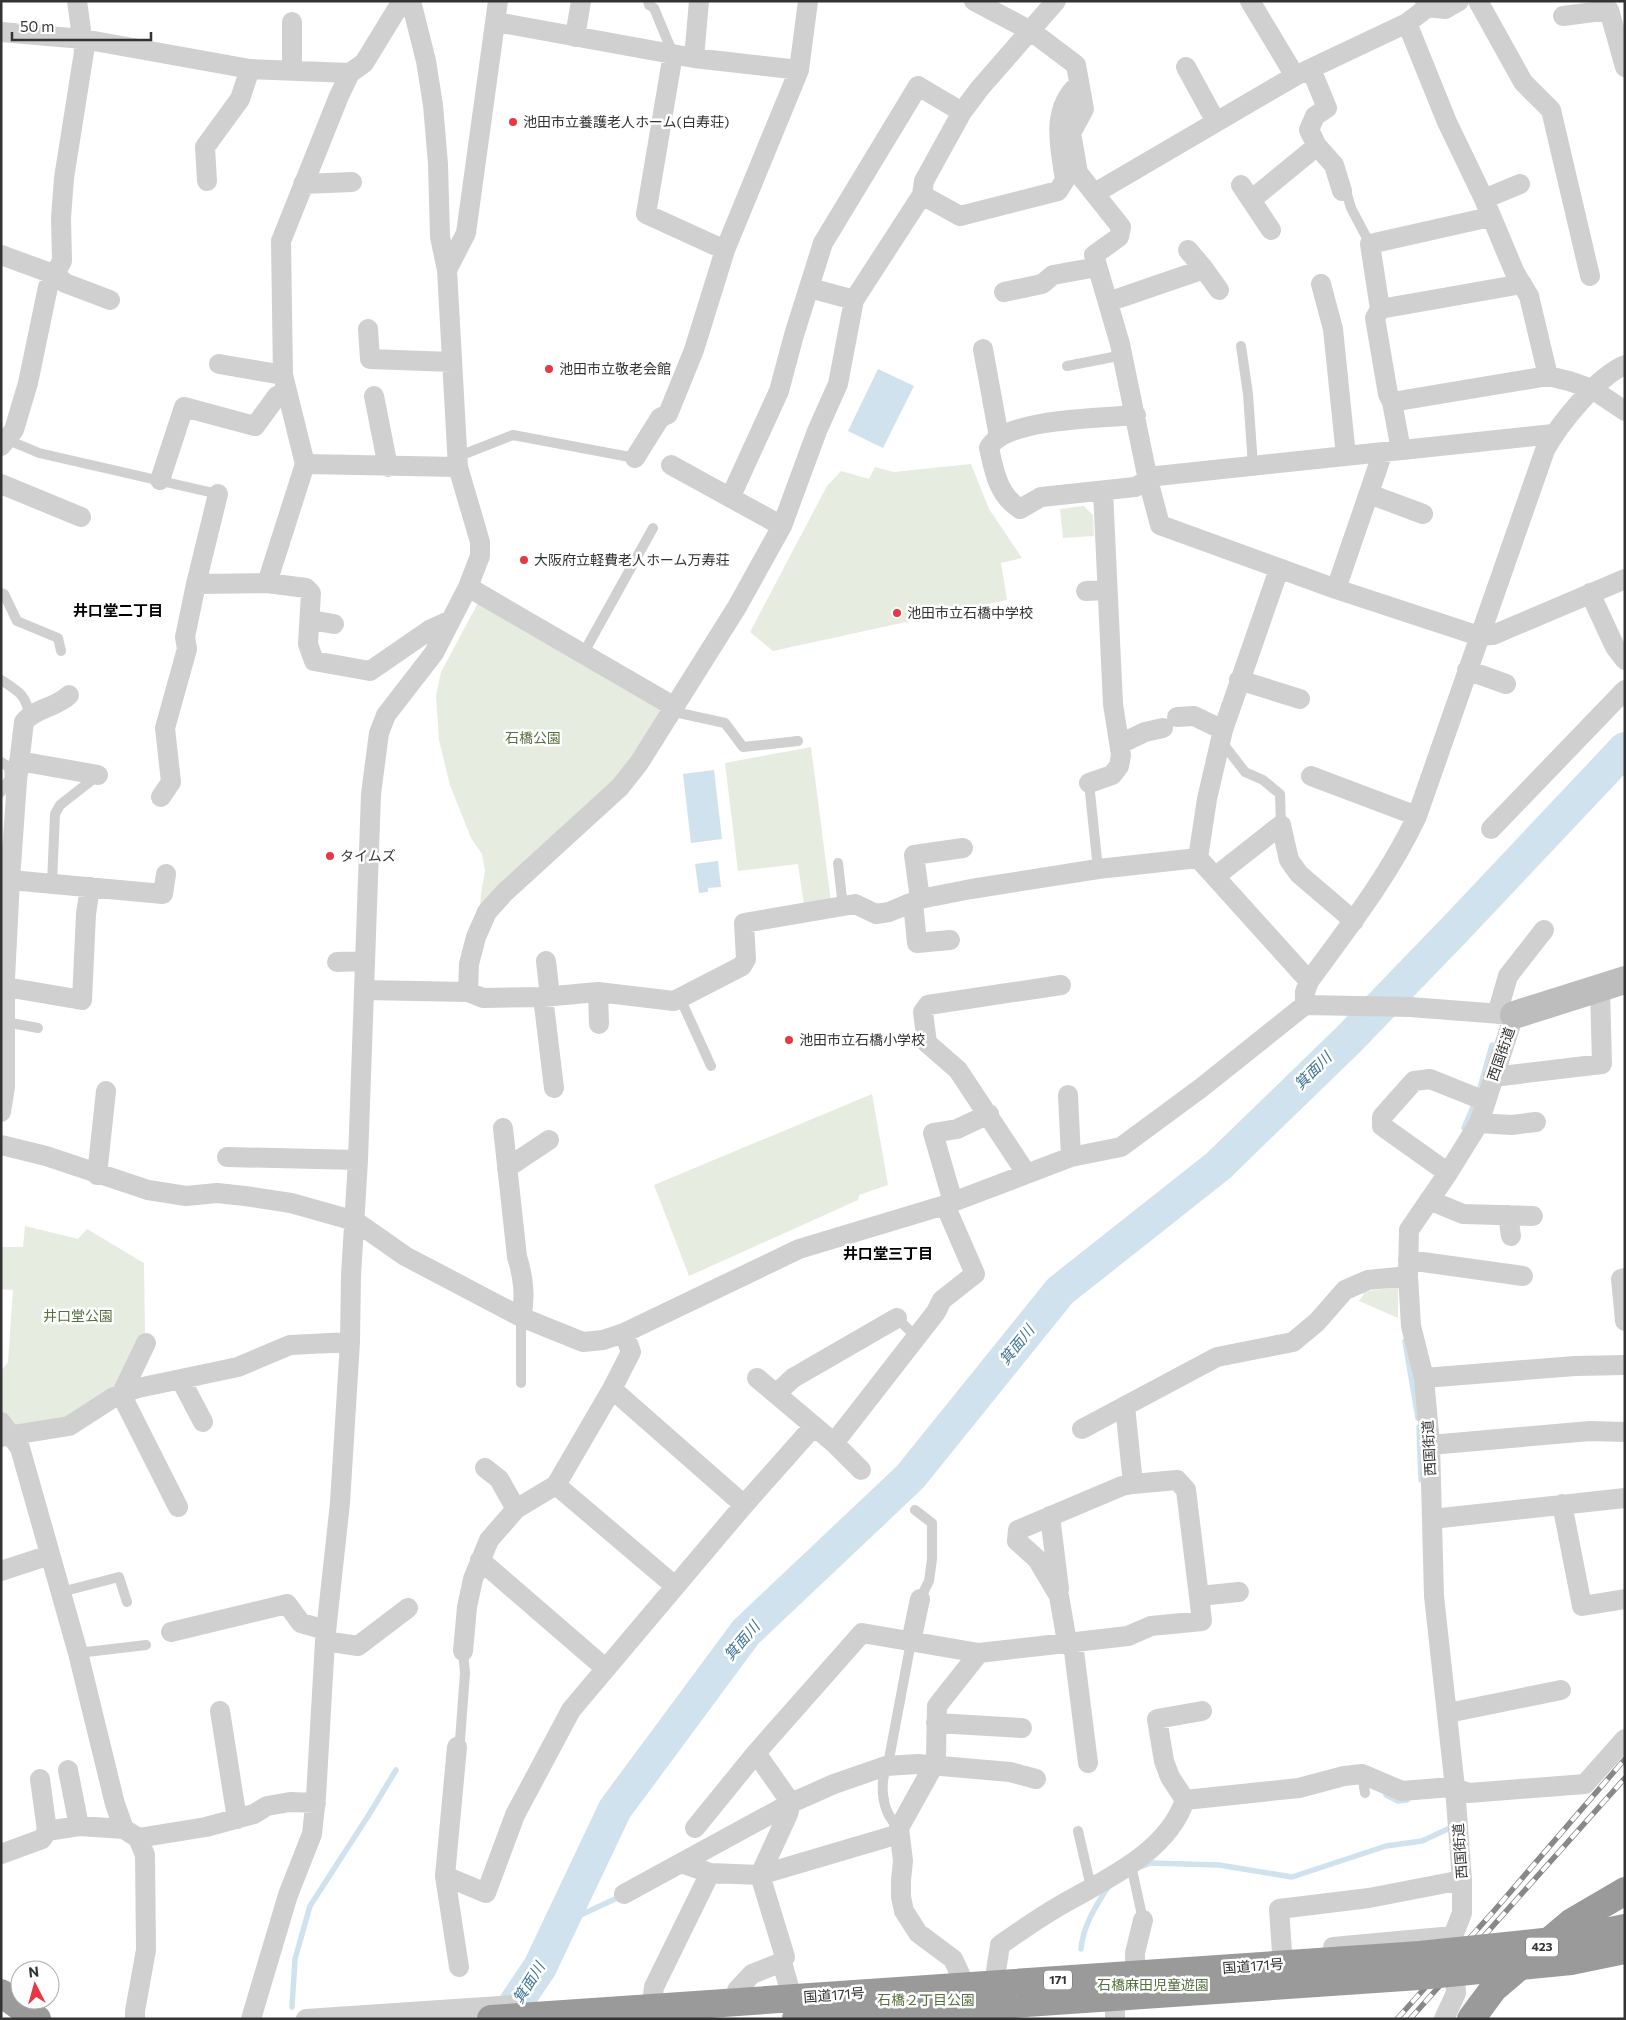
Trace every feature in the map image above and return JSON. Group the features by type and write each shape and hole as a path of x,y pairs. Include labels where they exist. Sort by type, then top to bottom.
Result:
{"highway":[{"name":"423","path":"1471,2019 1494,1988 1572,1922 1625,1891"},
{"name":"国道171号","path":"491,2019 1420,1955 1571,1938 1625,1928"},
{"name":"国道171号","path":"796,2019 1419,1976 1570,1962 1625,1950"},
{"path":"1,1993 37,2019"}],"street":[{"path":"3,441 14,430 28,383 48,287 56,275 62,260 61,218 64,178 84,52 77,1"},
{"path":"268,583 305,464 285,383 281,241 338,96 350,73 364,64 402,1"},
{"path":"252,2019 288,1895 312,1834 316,1803 325,1636 340,1502 350,1342 370,794 379,733 386,715 434,653 468,587 480,556 480,542 462,460 452,362 447,270 440,236 438,164 433,105 426,61 411,1"},
{"path":"447,270 466,233 498,1"},
{"path":"574,37 581,1"},
{"path":"694,58 699,1"},
{"path":"635,458 660,418 668,414 694,350 725,250 800,70 808,1"},
{"path":"974,1 1031,31 1076,65 1084,109 1071,133 1078,173 1121,227 1120,237 1094,255 1123,355 1148,480 1160,525 1336,589 1479,636 1493,635 1625,579"},
{"path":"468,992 469,964 476,937 487,912 505,892 620,787 639,763 737,607 782,526 817,431 838,384 854,300 922,196 924,181 962,112 980,88 1056,1"},
{"path":"1250,1 1327,108 1315,116 1309,130 1317,146 1334,166 1342,191"},
{"path":"1095,193 1303,73 1407,22 1427,4 1437,9 1445,9 1459,1"},
{"path":"1478,1 1523,82 1524,95 1551,110 1564,193 1590,276"},
{"path":"1577,19 1609,10 1623,57"},
{"path":"292,22 292,70"},
{"path":"496,22 694,58 800,70"},
{"path":"1407,22 1447,122 1529,296 1548,376"},
{"path":"1,32 83,39 250,69 350,73"},
{"path":"672,54 646,214 725,250"},
{"path":"1186,67 1216,122"},
{"path":"207,181 205,147 240,99 250,69"},
{"path":"922,196 960,216 1058,191 1065,180 1058,125 1067,98 1071,91 1079,84"},
{"path":"731,496 779,391 794,335 823,243 918,86 962,112"},
{"path":"1271,230 1246,193 1317,146"},
{"path":"303,184 352,182"},
{"path":"1336,589 1369,494 1392,451 1392,402 1388,394 1375,318 1380,309 1370,244 1487,208 1520,184"},
{"path":"1188,250 1220,290"},
{"path":"1,255 56,275 65,283 110,300"},
{"path":"1004,292 1042,284 1053,275 1097,267"},
{"path":"1108,302 1204,269"},
{"path":"1321,284 1333,329 1346,456"},
{"path":"1380,309 1522,284"},
{"path":"810,288 854,300"},
{"path":"368,329 370,359 452,362"},
{"path":"981,362 999,437"},
{"path":"219,364 285,383"},
{"path":"1305,1005 1305,992 1309,981 1354,921 1401,850 1417,816 1542,458 1553,434 1592,389 1615,369 1625,364"},
{"path":"1392,402 1548,376 1592,389 1625,411"},
{"path":"160,480 184,407 255,426 285,383"},
{"path":"374,396 388,467"},
{"path":"1136,415 1038,423 1021,427 999,437 988,448 1002,491 1010,503 1020,509 1041,497 1135,486 1157,476 1553,434"},
{"path":"305,464 388,467 462,460"},
{"path":"671,465 731,496 782,526"},
{"path":"1,484 56,499 81,516"},
{"path":"1089,783 1112,776 1120,766 1121,755 1113,704 1103,490"},
{"path":"160,803 171,782 164,728 187,649 185,638 218,494"},
{"path":"1369,494 1423,514"},
{"path":"1198,858 1207,799 1222,735 1239,680 1279,569"},
{"path":"196,584 268,583 306,588 311,593 308,644 314,661 370,671 431,629 451,620"},
{"path":"468,587 584,654 672,708"},
{"path":"1086,591 1107,590"},
{"path":"1590,593 1615,648 1625,660"},
{"path":"310,620 334,624"},
{"path":"1467,670 1506,684"},
{"path":"1239,680 1300,699"},
{"path":"1491,830 1625,690"},
{"path":"1,1112 5,1087 10,880 10,775 24,722 29,716 63,702 69,696"},
{"path":"1120,744 1170,722 1194,716 1222,735"},
{"path":"10,775 98,775"},
{"path":"1311,776 1417,816"},
{"path":"1216,876 1281,825 1289,860 1298,874 1354,921"},
{"path":"950,940 917,943 914,855 963,848"},
{"path":"364,990 468,992 483,998 546,997 598,992 674,1001 742,966 746,959 744,922 855,904 876,914 888,912 916,901 971,889 1098,869 1198,858"},
{"path":"1198,858 1309,981"},
{"path":"10,880 90,887 162,901 166,874"},
{"path":"6,987 82,1000 86,914 90,887"},
{"path":"1,1145 46,1156 97,1175 148,1190 186,1196 217,1193 245,1196 291,1204 355,1221 405,1256 521,1317 583,1342 603,1340 624,1333 799,1249 949,1203 1071,1157 1122,1147 1305,1005 1410,1007 1506,1014 1508,976 1544,930"},
{"path":"546,961 546,997 554,1088"},
{"path":"337,962 364,962"},
{"path":"1493,1077 1602,1064 1612,984"},
{"name":"西国街道","path":"1444,2019 1456,1993 1453,1936 1462,1913 1462,1880 1448,1788 1448,1714 1434,1596 1430,1445 1424,1378 1411,1326 1408,1268 1409,1230 1479,1123 1493,1077 1506,1014 1612,984"},
{"path":"1026,1173 989,1114 958,1070 927,1043 923,1012 928,1005 1061,985"},
{"path":"598,992 599,1024"},
{"path":"1448,1173 1382,1126 1382,1117 1414,1081 1430,1079 1485,1102"},
{"path":"97,1175 106,1091"},
{"path":"1068,1095 1071,1157"},
{"path":"834,1442 917,1338 936,1312 942,1300 974,1274 949,1203 933,1133 957,1129 989,1114"},
{"path":"1479,1123 1511,1125 1536,1122"},
{"path":"503,1128 517,1257 521,1268 524,1305 521,1317"},
{"path":"506,1168 549,1140"},
{"path":"227,1157 260,1151 358,1160"},
{"path":"1429,1200 1463,1214 1533,1216"},
{"path":"1508,1215 1511,1236"},
{"path":"1082,1429 1217,1357 1293,1342 1317,1322 1344,1290 1368,1280 1408,1268 1500,1266 1523,1276"},
{"path":"1622,1274 1625,1321"},
{"path":"776,1394 793,1378 897,1318"},
{"path":"463,1651 473,1579 490,1540 516,1509 556,1485 612,1390 631,1352 624,1333"},
{"path":"5,1432 69,1426 122,1393 238,1367 290,1345 350,1342"},
{"path":"146,1343 122,1393 178,1507"},
{"path":"1424,1378 1625,1364"},
{"path":"757,1378 834,1442 861,1470"},
{"path":"182,1380 203,1422"},
{"path":"612,1390 744,1505"},
{"path":"1125,1406 1134,1484"},
{"path":"445,1876 486,1893 515,1815 571,1710 744,1505 814,1426"},
{"path":"1430,1445 1590,1431 1625,1432"},
{"path":"5,1432 20,1448 78,1653 115,1804 145,1855 146,1950 134,2012 135,2019"},
{"path":"485,1468 499,1479 516,1509"},
{"path":"695,1828 756,1753 862,1633 979,1652 1128,1636 1151,1626 1202,1621 1186,1490 1177,1480 1122,1486 1018,1530 1017,1542 1037,1559 1059,1596"},
{"path":"556,1485 675,1586"},
{"path":"1432,1519 1625,1498"},
{"path":"1562,1504 1582,1606 1625,1598"},
{"path":"1050,1516 1059,1596 1067,1642 1074,1651 1088,1763"},
{"path":"1,1571 50,1555"},
{"path":"480,1560 605,1668"},
{"path":"1199,1596 1239,1592"},
{"path":"911,1642 920,1599"},
{"path":"171,1632 288,1604 301,1623 325,1636 358,1646 408,1608"},
{"path":"979,1652 937,1706 936,1758 934,1765 899,1831 903,1861 901,1880 904,1911 918,1933 953,1958 967,1973 967,2018 1116,2014 1382,1987 1377,1944"},
{"path":"1448,1714 1561,1690"},
{"path":"220,1711 237,1819"},
{"path":"1185,1800 1170,1777 1152,1716 1202,1712"},
{"path":"936,1723 1022,1728"},
{"path":"1185,1800 1299,1788 1344,1776 1364,1784 1402,1791 1448,1788 1469,1793 1585,1784 1625,1739"},
{"path":"457,1747 445,1876 459,1967"},
{"path":"756,1753 791,1803"},
{"path":"624,1894 791,1803 834,1784 886,1766 934,1765 1010,1772 1036,1779"},
{"path":"68,1770 79,1826"},
{"path":"1,1854 42,1839 47,1831 40,1779"},
{"path":"996,1971 1000,1945 1042,1916 1131,1865 1162,1836 1181,1812 1185,1800"},
{"path":"47,1831 79,1826 131,1834 206,1827 254,1814 267,1806 290,1802 316,1803"},
{"path":"714,2019 733,1990 752,1974 782,1962 786,1957 760,1875 788,1814 791,1803"},
{"path":"681,1863 710,1873 760,1875 899,1831"},
{"path":"653,1995 654,1987 710,1873"},
{"path":"1282,1952 1279,1909 1369,1898 1462,1880"},
{"path":"1135,1961 1135,1953 1143,1920"},
{"path":"306,2019 1282,1952 1453,1936"},
{"path":"782,1962 789,1987"},
{"path":"1114,1963 1116,2014"}],"lane":[{"path":"648,1 649,5 654,8 672,54"},
{"path":"1342,191 1346,191 1352,208 1370,244"},
{"path":"1241,346 1248,394 1253,466"},
{"path":"1067,366 1123,355"},
{"path":"462,460 513,435 635,458"},
{"path":"3,441 39,453 218,494"},
{"path":"584,654 653,528"},
{"path":"1,593 4,594 18,621 58,638 61,651"},
{"path":"1,680 18,692 27,702 29,716"},
{"path":"672,708 725,723 743,747 798,741"},
{"path":"1222,735 1245,772 1263,780 1280,794 1281,825"},
{"path":"52,883 55,814 60,805 98,775"},
{"path":"1089,783 1098,869"},
{"path":"838,863 843,906"},
{"path":"680,998 711,1066"},
{"path":"6,1022 38,1028"},
{"path":"521,1317 521,1383"},
{"path":"897,1318 917,1338"},
{"path":"914,1510 932,1523 932,1560 929,1581 920,1599"},
{"path":"61,1592 119,1577 127,1602"},
{"path":"899,1831 891,1821 884,1802 883,1775 889,1759 911,1642"},
{"path":"78,1653 146,1645"},
{"path":"457,1747 460,1740 465,1672 463,1651"},
{"path":"1078,1831 1091,1887"},
{"path":"1131,1865 1143,1920"}],"green space":[{"path":"971,464 989,509 1022,558 1001,563 1007,600 773,651 750,632 827,486 841,471 869,479 875,467 894,472"},
{"path":"1084,506 1093,515 1094,536 1063,538 1060,509"},
{"name":"石橋公園","path":"479,601 659,707 662,715 616,785 480,910 485,871 482,854 471,838 450,785 439,740 436,696 441,672"},
{"path":"811,747 831,902 804,906 798,864 738,871 725,763"},
{"path":"872,1094 888,1185 859,1195 858,1200 689,1276 654,1185"},
{"name":"井口堂公園","path":"25,1226 78,1239 87,1229 144,1263 145,1332 121,1382 65,1421 20,1427 7,1421 1,1411 1,1371 8,1362 13,1290 1,1289 1,1247 23,1247"},
{"path":"1398,1286 1398,1318 1359,1301 1365,1292"}],"water":[{"path":"878,369 914,386 883,448 848,431"},
{"path":"714,770 722,839 691,843 683,774"},
{"path":"718,861 721,887 708,888 708,892 699,893 695,864"}],"waterway":[{"name":"箕面川","path":"505,2019 540,1967 615,1809 746,1632 910,1477 1060,1291 1218,1166 1349,1039 1625,749"},
{"path":"1480,1088 1492,1045"},
{"path":"1464,1128 1473,1107"},
{"path":"1405,1341 1418,1418"},
{"path":"1419,1427 1421,1480"},
{"path":"292,2007 295,1959 310,1906 396,1770"},
{"path":"1386,1795 1398,1801 1407,1800"},
{"path":"1140,1867 1151,1863 1219,1865 1292,1877 1386,1846 1422,1841 1452,1826"},
{"path":"1081,1949 1087,1925 1094,1909 1108,1887"},
{"path":"559,1925 615,1899"}],"railway":[{"path":"1397,2019 1493,1912 1625,1759"},
{"path":"1410,2019 1625,1778"}],"place":[{"name":"池田市立養護老人ホーム(白寿荘)","path":"513,122"},
{"name":"池田市立敬老会館","path":"549,369"},
{"name":"大阪府立軽費老人ホーム万寿荘","path":"524,560"},
{"name":"池田市立石橋中学校","path":"897,613"},
{"name":"タイムズ","path":"330,856"},
{"name":"池田市立石橋小学校","path":"789,1040"}],"district":[{"name":"井口堂二丁目","path":"118,611"},
{"name":"井口堂三丁目","path":"888,1254"}],"park label":[{"name":"石橋麻田児童遊園","path":"1153,1985"},
{"name":"石橋２丁目公園","path":"926,2000"}]}
